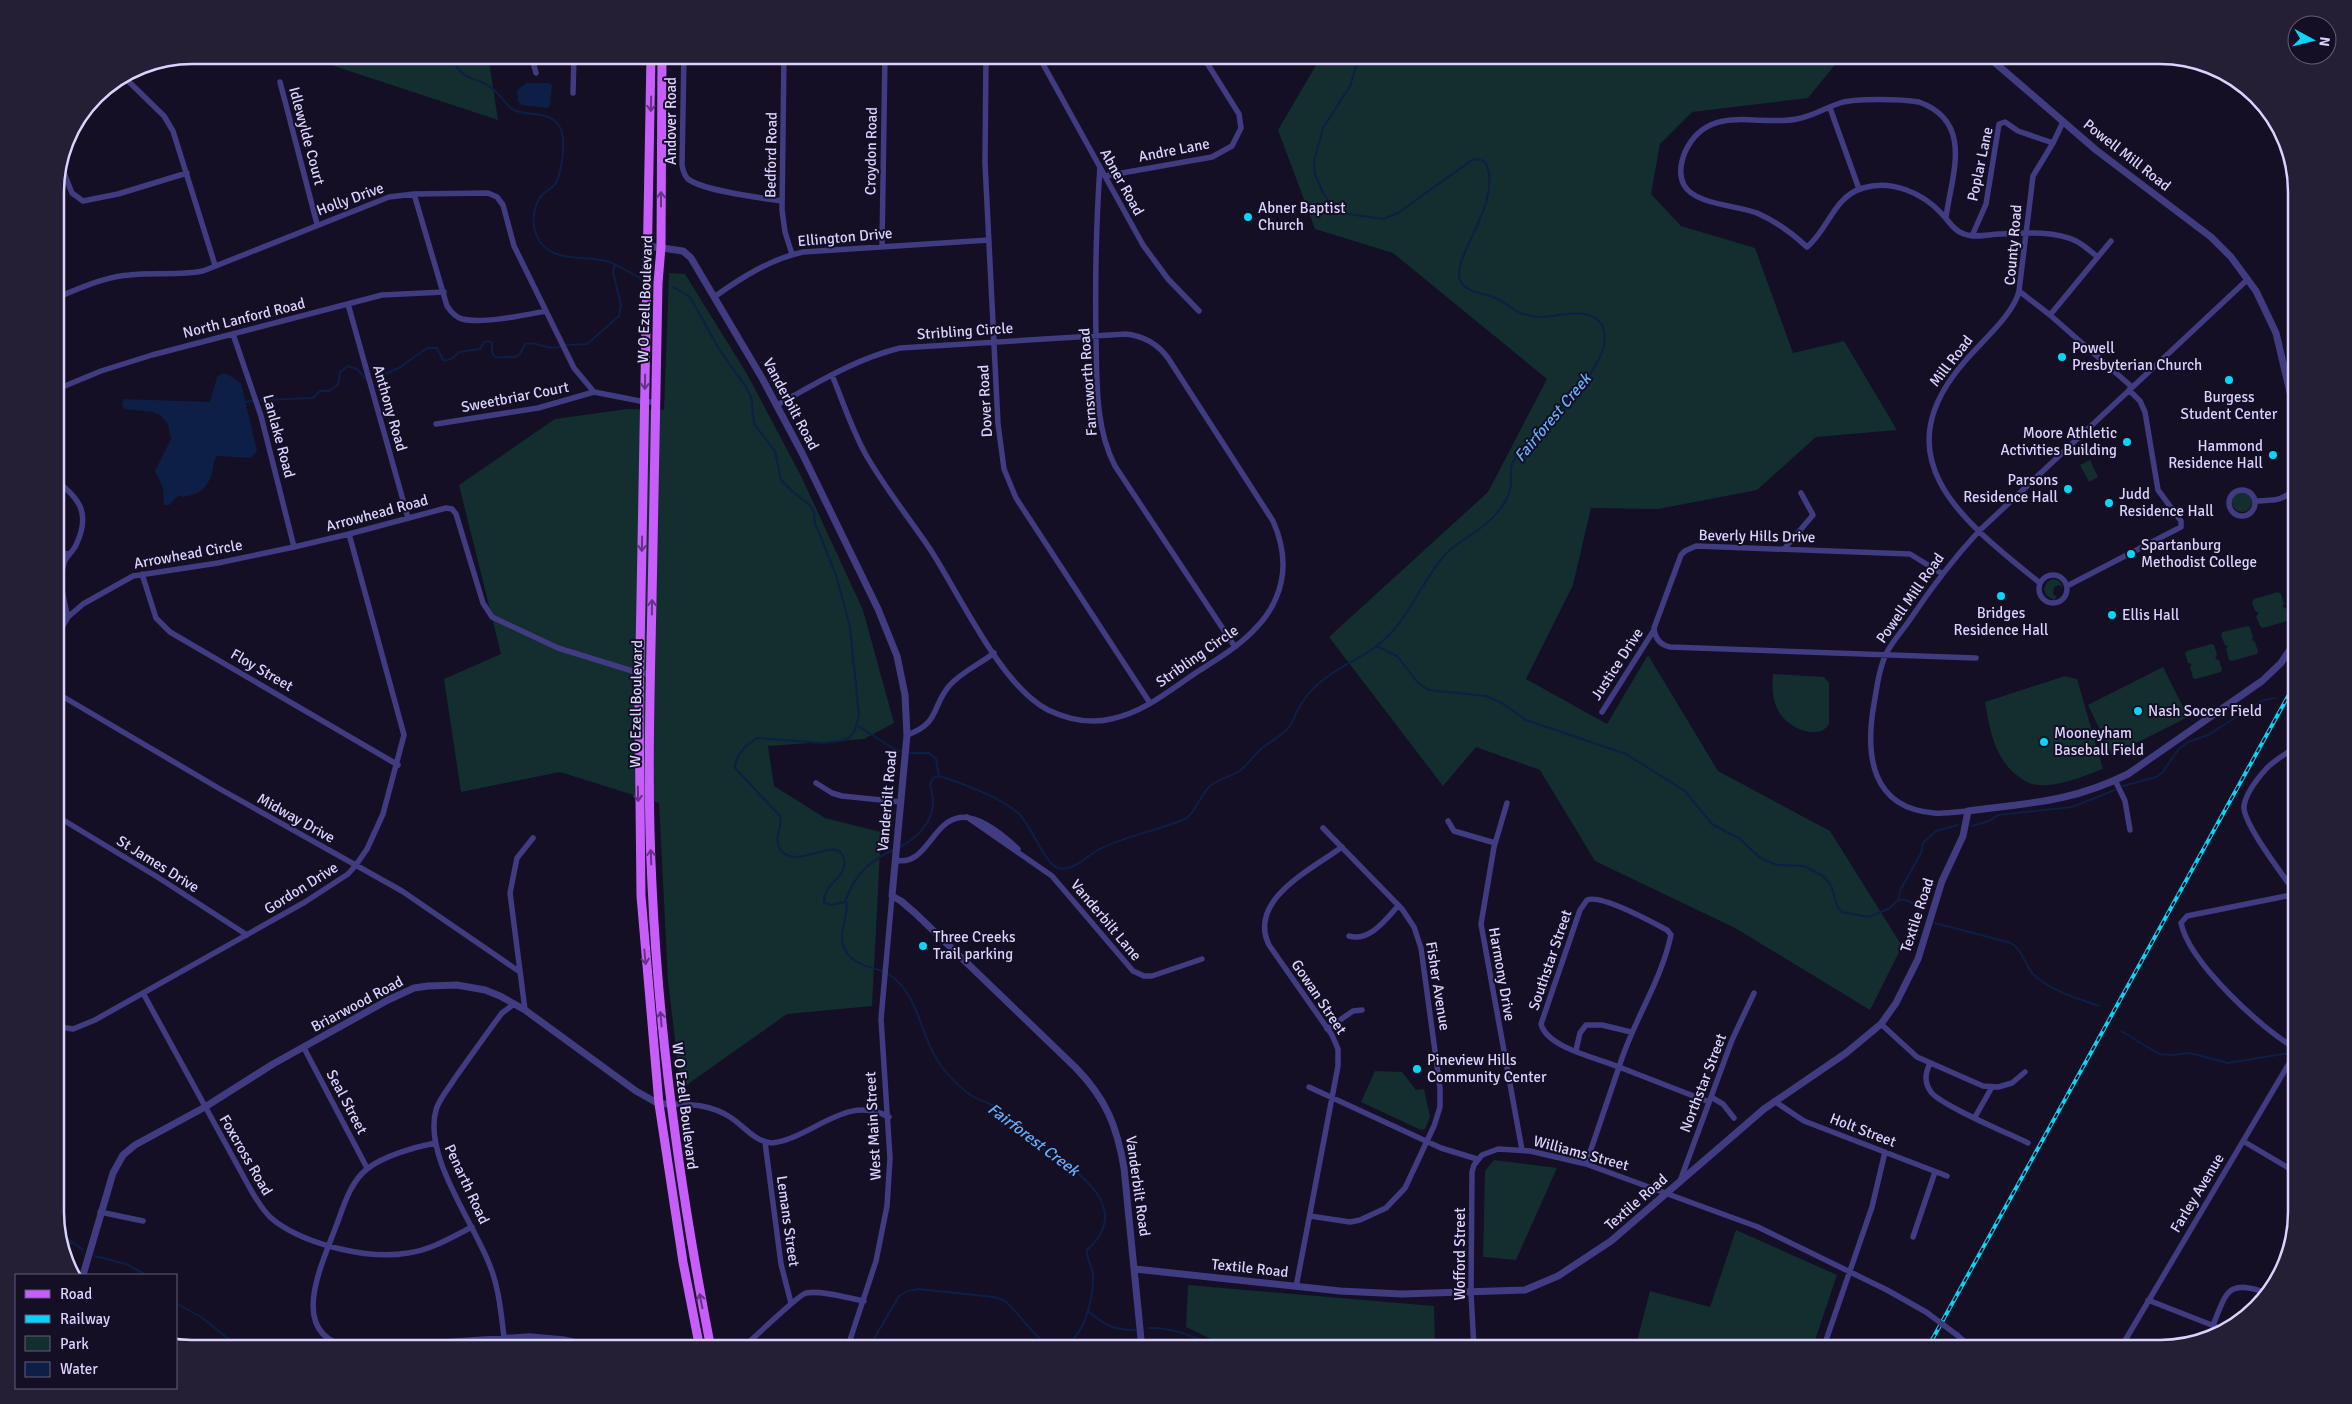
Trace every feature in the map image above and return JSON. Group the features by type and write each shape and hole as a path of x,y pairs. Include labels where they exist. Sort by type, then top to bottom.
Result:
{"main road":[{"name":"W O Ezell Boulevard","path":"651,64 639,673 638,772 641,896 659,1104 672,1199 698,1340"},
{"name":"W O Ezell Boulevard","path":"662,64 661,247 658,283 650,674 649,772 652,882 659,997 670,1104 683,1199 709,1340"},
{"path":"638,772 649,772"},
{"path":"649,1000 659,997"}],"street":[{"path":"534,64 536,73"},
{"path":"573,93 574,64"},
{"name":"Andover Road","path":"684,64 682,165 686,176 695,183 782,201"},
{"name":"Bedford Road","path":"784,64 782,201 784,227 792,254"},
{"name":"Croydon Road","path":"882,246 885,64"},
{"name":"Dover Road","path":"986,64 985,163 988,240 1000,449 1004,469 1012,492 1150,703"},
{"name":"Abner Road","path":"1043,64 1143,245 1168,279 1199,311"},
{"name":"Andre Lane","path":"1105,176 1212,157 1232,146 1241,128 1239,114 1208,64"},
{"name":"Powell Mill Road","path":"1996,64 2063,122 2211,238 2231,257 2248,278 2276,333 2288,384"},
{"path":"128,81 159,111 170,125 215,265"},
{"name":"Idlewylde Court","path":"280,82 317,224"},
{"path":"1946,217 1956,146 1954,134 1944,116 1928,105 1910,100 1850,101 1813,116 1788,121 1735,118 1714,123 1701,131 1690,143 1681,165 1681,178 1692,194 1758,214 1789,232 1807,247 1819,235 1834,208 1842,201 1859,190 1878,185 1904,189 1927,200 1960,233 1972,236 2025,232 2070,239 2082,244 2098,257"},
{"path":"1830,108 1859,190"},
{"name":"Poplar Lane","path":"1972,236 1986,204 1999,124 2005,122 2018,131 2053,143"},
{"name":"County Road","path":"2063,122 2033,176 2018,291 2050,315 2131,388 2145,412 2158,490 2181,521 2181,528 2067,586"},
{"name":"Farnsworth Road","path":"1100,167 1097,209 1096,336 1102,431 1109,454 1235,647"},
{"path":"65,175 72,193 83,201 118,194 187,173"},
{"name":"Holly Drive","path":"64,295 114,277 138,274 189,274 389,197 414,194 483,192 497,197 503,204 514,246 574,368 594,392"},
{"path":"414,194 450,311 462,319 507,317 546,311"},
{"name":"Ellington Drive","path":"714,298 757,270 792,254 806,251 988,240"},
{"path":"2050,315 2111,241"},
{"name":"Vanderbilt Road","path":"648,246 661,247 689,255 777,405 853,556 890,638 905,695 907,735 892,896 901,901 940,937 1076,1068 1100,1097 1112,1120 1120,1144 1141,1340"},
{"name":"Powell Mill Road","path":"2248,278 1979,531 1941,573 1887,653 1878,680 1872,717 1871,753 1875,773 1885,790 1898,802 1914,810 1934,814 2059,800 2086,792 2115,780 2141,766 2262,681 2281,663 2288,652"},
{"name":"Mill Road","path":"2018,291 2013,305 1961,365 1942,392 1934,408 1930,424 1929,446 1935,472 1949,497 1979,531 2040,583"},
{"name":"North Lanford Road","path":"64,387 144,357 348,304 391,294 444,292"},
{"name":"Anthony Road","path":"348,304 408,518"},
{"name":"Lanlake Road","path":"232,334 261,416 294,547"},
{"name":"Stribling Circle","path":"777,405 832,375 866,358 900,348 994,341 1134,335 1150,341 1163,351 1273,521 1282,553 1283,573 1279,591 1264,619 1235,647 1150,703 1123,716 1104,720 1084,720 1059,714 1036,702 1026,694 1012,680 994,654 931,551 867,456 832,375"},
{"name":"Sweetbriar Court","path":"436,424 538,408 594,392 645,402 656,402"},
{"path":"64,487 76,497 82,509 81,533 72,552 64,562"},
{"path":"2241,489 2250,492 2255,501 2252,511 2243,516 2233,513 2228,504 2232,494 2241,489"},
{"path":"1785,548 1813,515 1800,493"},
{"path":"2255,501 2267,502 2285,498 2288,496"},
{"name":"Arrowhead Road","path":"294,547 446,508 454,511 482,603 495,619 558,648 639,673 650,674"},
{"name":"Gordon Drive","path":"64,1029 78,1028 111,1012 305,902 348,874 367,849 383,814 398,765 404,740 404,729 349,534"},
{"name":"Beverly Hills Drive","path":"1654,630 1679,561 1686,551 1696,546 1910,554 1941,573"},
{"name":"Arrowhead Circle","path":"64,624 68,617 83,604 127,579 142,574 218,563 294,547"},
{"path":"64,553 69,554"},
{"name":"Floy Street","path":"142,574 154,614 165,628 398,765"},
{"path":"2055,575 2065,581 2067,586 2064,598 2052,604 2043,600 2040,594 2040,583 2049,576 2055,575"},
{"path":"64,591 68,617"},
{"path":"1654,630 1659,641 1670,647 1887,653 1976,658"},
{"name":"Justice Drive","path":"1602,712 1654,630"},
{"path":"907,735 920,729 931,720 944,694 956,679 994,654"},
{"name":"Midway Drive","path":"64,697 220,789 433,910 520,972"},
{"path":"2288,752 2265,769 2254,784 2244,806 2245,813 2256,835 2288,883"},
{"path":"2115,780 2125,801 2130,830"},
{"path":"816,783 832,793 842,796 901,802"},
{"name":"Harmony Drive","path":"1507,803 1495,843 1481,924 1522,1150"},
{"name":"Textile Road","path":"1135,1269 1366,1293 1471,1293 1525,1290 1548,1281 1611,1242 1774,1101 1846,1053 1881,1024 1896,1003 1918,959 1942,881 1963,836 1968,811"},
{"name":"Vanderbilt Lane","path":"895,860 904,861 911,858 922,850 948,821 966,817 1027,858 1059,883 1133,971 1144,976 1152,976 1202,959"},
{"path":"1448,821 1454,831 1495,843"},
{"name":"St James Drive","path":"64,822 159,878 247,936"},
{"name":"Fisher Avenue","path":"1310,1216 1350,1222 1360,1220 1386,1208 1405,1188 1438,1117 1440,1088 1418,938 1409,918 1323,828"},
{"path":"525,1010 511,909 511,883 516,858 533,838"},
{"name":"Gowan Street","path":"1296,1287 1332,1099 1338,1057 1336,1042 1269,946 1264,927 1269,906 1278,894 1342,847"},
{"name":"West Main Street","path":"850,1340 864,1301 882,1238 887,1206 890,1158 889,1116 882,1048 884,981 892,896"},
{"path":"2288,897 2187,916 2181,923 2199,959 2209,972 2262,1025 2288,1044"},
{"name":"Southstar Street","path":"1586,1164 1631,1032 1663,965 1670,933 1626,910 1590,898 1582,905 1542,1021 1543,1029 1552,1041 1619,1067"},
{"path":"1349,936 1361,938 1369,934 1398,906"},
{"name":"Briarwood Road","path":"83,1274 115,1166 129,1148 205,1106 273,1064 380,1004 414,988 442,984 471,986 500,996 525,1010 599,1065 659,1104"},
{"name":"Foxcross Road","path":"143,993 263,1209 275,1221 298,1235 329,1246 368,1253 402,1254 427,1248 472,1227"},
{"name":"Northstar Street","path":"1679,1183 1732,1040 1754,993"},
{"name":"Penarth Road","path":"504,1337 496,1282 441,1164 435,1143 434,1117 441,1099 476,1048 502,1013 514,1004"},
{"path":"1327,1029 1353,1011 1362,1010"},
{"path":"1881,1024 1912,1053 1970,1081 1992,1088 2012,1083 2025,1072"},
{"path":"1576,1050 1580,1033 1586,1025 1602,1025 1631,1032"},
{"name":"Seal Street","path":"304,1048 368,1168"},
{"path":"1930,1063 1925,1075 1931,1092 1935,1097 2028,1142"},
{"name":"Farley Avenue","path":"2125,1340 2288,1064"},
{"path":"1619,1067 1723,1104 1734,1118"},
{"path":"1309,1087 1426,1142 1455,1154 1477,1160"},
{"path":"1975,1117 1992,1088"},
{"name":"Holt Street","path":"1774,1101 1804,1121 1948,1176"},
{"path":"659,1104 699,1104 715,1109 731,1117 765,1142 776,1142 858,1109 874,1110 889,1116"},
{"path":"2243,1141 2288,1168"},
{"name":"Lemans Street","path":"765,1142 781,1264 791,1303"},
{"path":"332,1340 318,1327 312,1305 315,1287 349,1193 368,1168 401,1152 435,1143"},
{"name":"Williams Street","path":"1477,1160 1492,1150 1522,1150 1586,1164 1668,1193 1758,1227 1887,1290 1926,1312 1963,1340"},
{"path":"1826,1340 1872,1207 1885,1152"},
{"name":"Wofford Street","path":"1474,1340 1471,1293 1472,1172 1477,1160"},
{"path":"1913,1237 1936,1172"},
{"path":"100,1212 143,1221"},
{"path":"2213,1325 2226,1293 2236,1287 2248,1286 2261,1291"},
{"path":"752,1340 781,1315 799,1296 809,1292 864,1301"},
{"path":"2148,1300 2217,1327"},
{"path":"474,1340 504,1337 544,1337 560,1340"}],"green space":[{"path":"328,64 489,64 498,120"},
{"path":"1317,64 1836,64 1808,98 1692,112 1660,144 1651,194 1681,226 1755,248 1793,353 1844,341 1897,430 1816,437 1757,490 1658,509 1591,508 1573,585 1526,679 1607,724 1648,655 1718,771 1830,831 1902,946 1870,1010 1735,928 1595,861 1540,770 1476,747 1443,786 1329,637 1488,492 1547,379 1393,253 1315,229 1278,130"},
{"path":"669,273 685,274 747,374 801,476 863,610 894,723 864,739 768,746 774,786 825,818 881,832 872,1006 787,1014 681,1089 668,981 659,803 560,772 461,792 444,679 501,654 459,485 555,419 627,409 664,410"},
{"path":"2090,460 2098,477 2089,482 2080,465"},
{"path":"2242,492 2249,495 2252,502 2249,509 2242,512 2235,509 2232,502 2235,495"},
{"path":"2053,579 2059,581 2063,587 2059,585 2054,587 2053,594 2057,597 2054,600 2046,595 2044,589 2047,582"},
{"path":"2278,592 2281,594 2284,604 2282,607 2286,608 2288,620 2263,628 2260,626 2256,616 2259,613 2255,611 2252,602 2254,599"},
{"path":"2247,626 2250,627 2252,640 2255,642 2258,651 2257,654 2232,661 2229,660 2226,649 2228,646 2225,645 2221,635 2223,632"},
{"path":"2211,644 2214,645 2217,655 2215,659 2219,660 2221,672 2196,679 2193,678 2190,667 2192,664 2188,663 2185,653"},
{"name":"Nash Soccer Field","path":"2163,667 2188,717 2112,755 2088,705"},
{"path":"1773,674 1824,677 1829,683 1829,724 1818,732 1810,732 1795,727 1783,718 1774,698"},
{"name":"Mooneyham Baseball Field","path":"2065,676 2077,679 2103,769 2059,784 2031,784 2013,772 2000,755 1992,735 1985,702"},
{"path":"1375,1071 1402,1072 1416,1090 1424,1089 1430,1117 1425,1129 1421,1130 1361,1102"},
{"path":"1494,1160 1557,1168 1516,1260 1483,1257 1485,1171"},
{"path":"1736,1230 1837,1275 1815,1340 1637,1340 1650,1291 1710,1307"},
{"path":"1188,1285 1434,1306 1435,1340 1213,1340 1186,1327"}],"water":[{"path":"526,83 549,83 552,85 550,106 547,108 521,105 518,101 517,90"},
{"path":"221,374 227,374 241,383 257,451 251,458 217,456 211,476 201,491 193,495 178,496 169,505 164,505 163,488 155,471 171,439 168,424 161,416 153,412 125,409 122,406 123,399 210,402 217,377"}],"waterway":[{"path":"455,64 466,76 488,85 514,110 553,119 560,128 563,151 559,175 554,185 537,202 534,213 534,229 541,244 557,254 610,262 640,278"},
{"name":"Fairforest Creek","path":"898,848 917,835 927,822 933,808 930,784 933,778 939,776 980,791 1010,807 1023,819 1053,865 1063,869 1074,866 1109,845 1187,818 1209,787 1242,770 1265,745 1285,731 1304,700 1317,685 1334,672 1371,650 1388,636 1404,617 1437,564 1451,549 1485,525 1500,510 1510,491 1511,466 1515,458 1580,388 1592,371 1601,355 1605,339 1602,325 1597,319 1590,315 1582,314 1531,316 1519,312 1493,297 1470,290 1462,284 1459,270 1484,210 1488,194 1489,177 1485,162 1478,159 1472,160 1398,213 1383,219 1348,214 1338,210 1331,204 1323,193 1315,174 1314,161 1323,128 1350,86 1357,64"},
{"path":"567,345 587,344 619,316 621,305 613,272 615,264"},
{"path":"673,287 690,297 719,349 746,387 751,397 754,424 775,451 781,480 810,505 814,512 815,523 836,575 850,627 859,716 854,732 850,737 841,741 823,743 757,738 742,751 737,759 735,768 780,816 777,840 780,849 787,855 796,857 806,856 834,849 840,852 844,859 844,866 839,876 827,890 824,902 830,905 845,902"},
{"path":"375,378 399,368 427,348 437,348 443,360 448,360 459,352 480,349 484,342 488,341 492,343 492,353 495,357 515,357 520,354 525,344 529,343 550,348 559,347"},
{"path":"261,400 313,398 320,391 329,391 338,385 340,372 348,366 357,369 366,379"},
{"path":"244,402 252,401"},
{"path":"1376,646 1397,656 1419,684 1429,690 1486,696 1502,703 1526,720 1626,754 1685,791 1712,824 1740,839 1760,858 1777,865 1804,866 1823,876 1831,885 1837,906 1842,912 1869,917 1890,908 1898,900 1901,889 1921,853 1923,843 1936,831 1958,825"},
{"path":"2123,786 2156,777 2162,773 2178,750 2188,742 2208,735 2263,700 2276,698"},
{"path":"858,726 896,750 901,751"},
{"path":"910,753 929,753 936,759 939,776"},
{"path":"1972,826 1989,821 1998,815 2072,807 2115,790"},
{"name":"Fairforest Creek","path":"883,971 861,964 849,956 845,950 842,935 847,907 845,902 853,884 863,870 876,859 893,850"},
{"path":"1898,900 1910,902 1923,916"},
{"path":"1935,923 2011,943 2018,949 2030,970 2040,980 2064,993 2099,1006"},
{"name":"Fairforest Creek","path":"888,974 899,982 907,993 935,1056 949,1075 975,1098 994,1106 1019,1132 1073,1169 1100,1198 1105,1214 1101,1232 1087,1250 1093,1276 1091,1298 1083,1324 1077,1335 1071,1340"},
{"path":"2121,1031 2159,1054 2190,1053 2228,1063 2288,1053"},
{"path":"66,1237 83,1250"},
{"path":"67,1243 72,1243"},
{"path":"95,1256 126,1264 144,1274"},
{"name":"Fairforest Creek","path":"873,1340 899,1296 908,1291 918,1289 994,1297 1003,1300 1042,1340"},
{"path":"178,1304 201,1317 230,1340"},
{"path":"1088,1311 1109,1326 1135,1330"},
{"path":"1149,1328 1168,1329 1200,1340"}],"railway":[{"path":"1932,1340 2288,696"}],"place":[{"name":"Abner Baptist Church","path":"1248,217"},
{"name":"Powell Presbyterian Church","path":"2062,357"},
{"name":"Burgess Student Center","path":"2229,380"},
{"name":"Moore Athletic Activities Building","path":"2127,442"},
{"name":"Hammond Residence Hall","path":"2273,455"},
{"name":"Parsons Residence Hall","path":"2068,489"},
{"name":"Judd Residence Hall","path":"2109,503"},
{"name":"Spartanburg Methodist College","path":"2131,554"},
{"name":"Bridges Residence Hall","path":"2001,596"},
{"name":"Ellis Hall","path":"2112,615"},
{"name":"Nash Soccer Field","path":"2138,711"},
{"name":"Mooneyham Baseball Field","path":"2044,742"},
{"name":"Three Creeks Trail parking","path":"923,946"},
{"name":"Pineview Hills Community Center","path":"1417,1069"}]}
